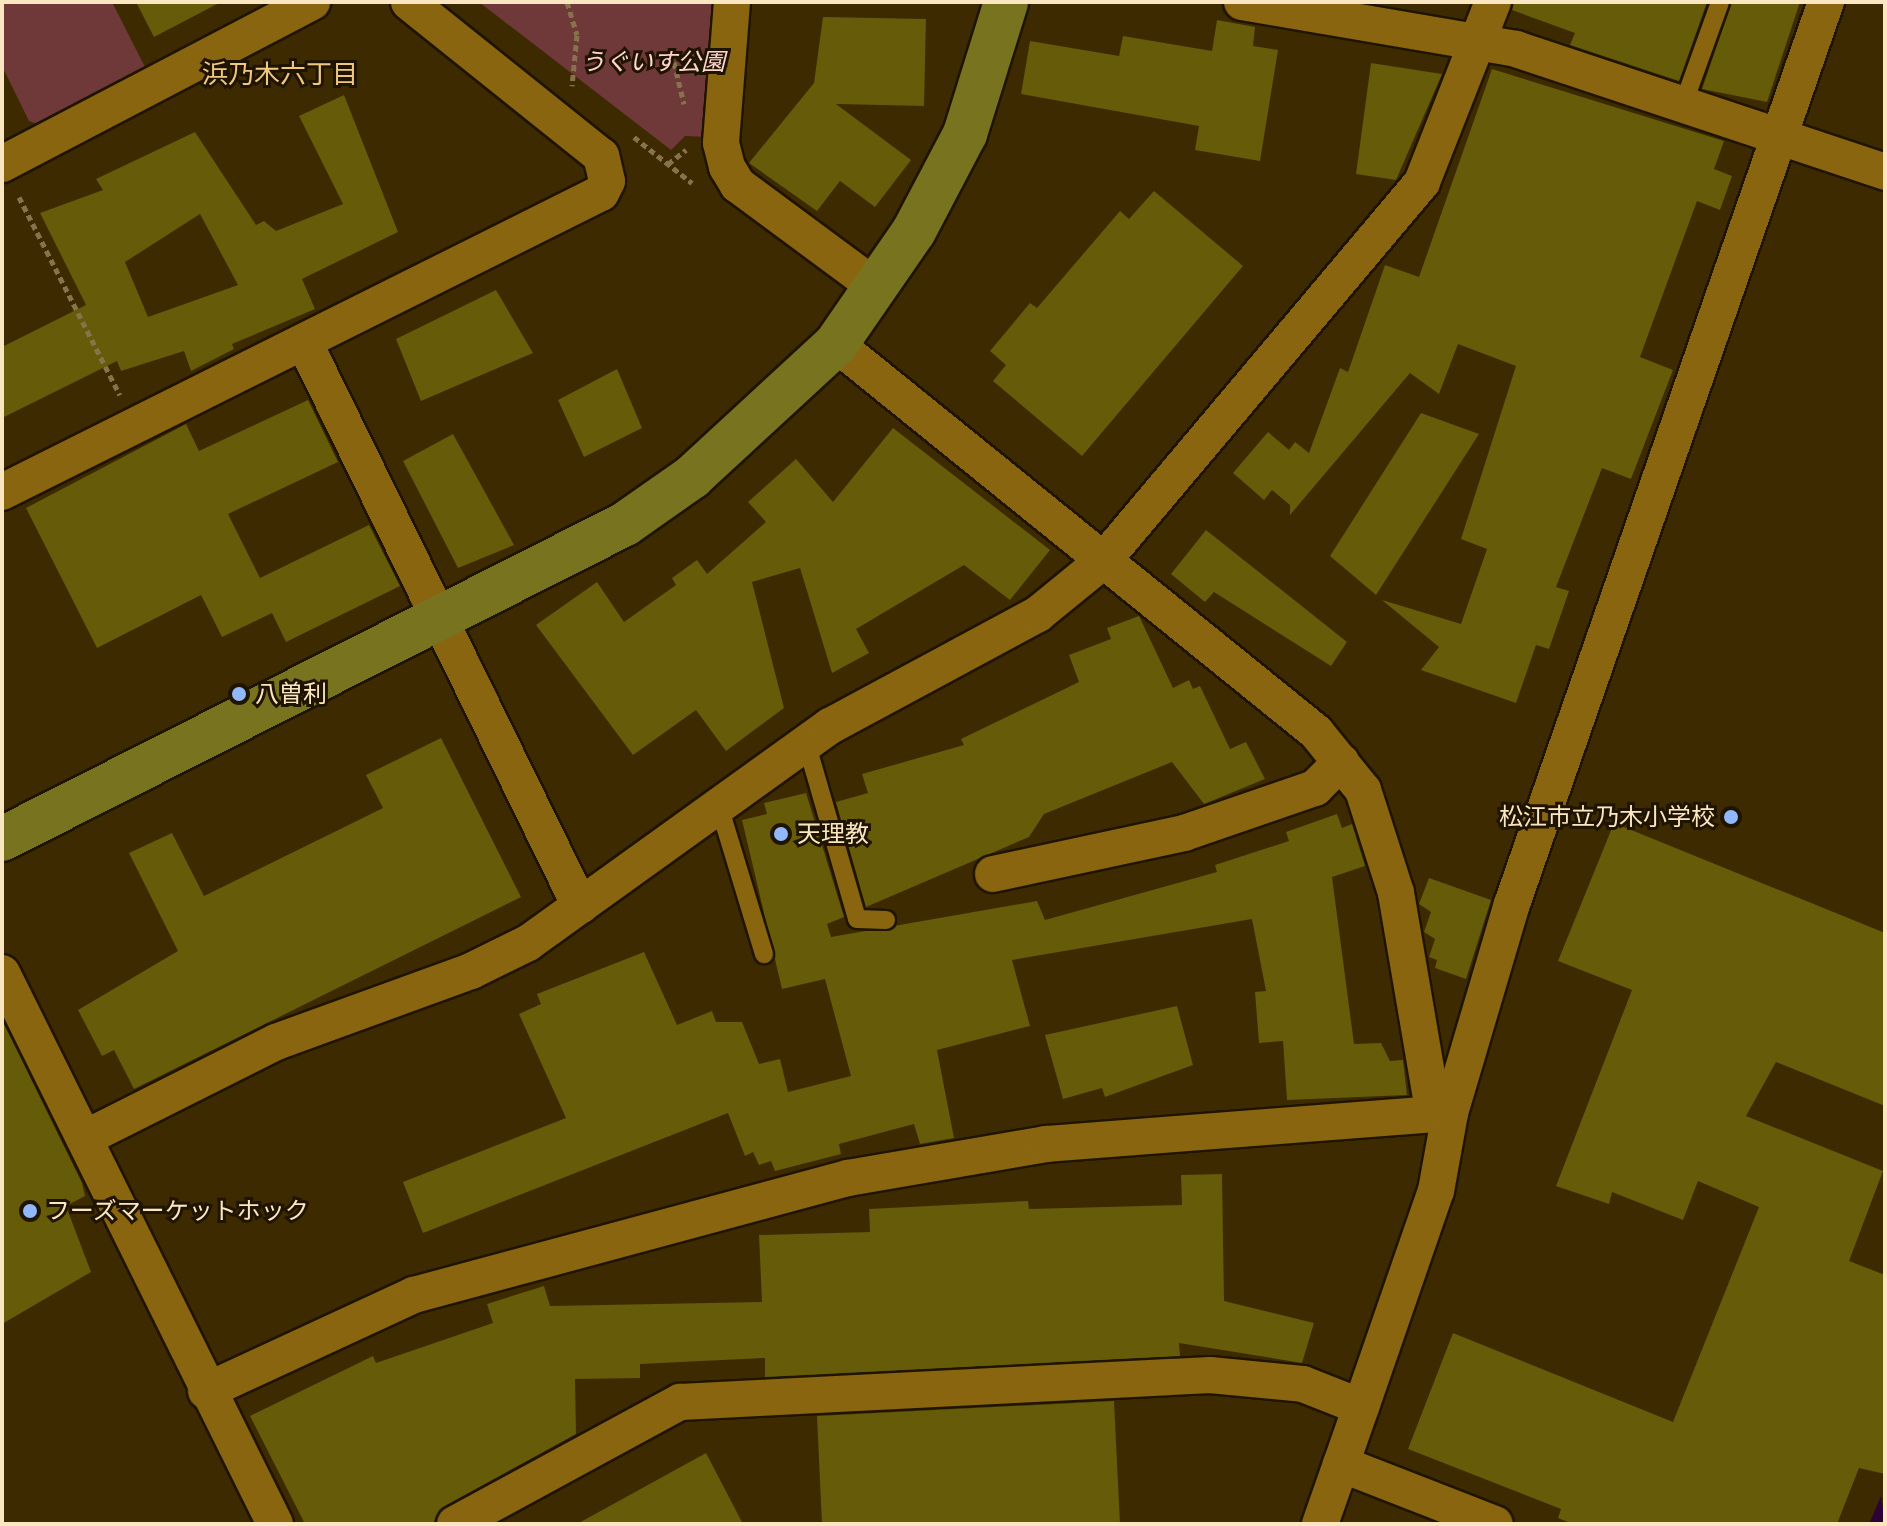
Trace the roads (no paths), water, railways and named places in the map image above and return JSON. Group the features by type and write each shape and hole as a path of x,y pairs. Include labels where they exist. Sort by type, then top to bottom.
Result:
{"street":[{"path":"7,150 312,2"},
{"path":"2,492 590,202 607,181 601,156 409,2"},
{"path":"732,2 721,143 727,167 738,185 876,287"},
{"path":"2,839 625,524 692,477 836,344 876,287 965,134 1006,2"},
{"path":"1242,2 1312,8 1481,41 1885,172"},
{"path":"85,1138 276,1042 471,971 580,906 806,742 1038,614 1103,561 1422,182 1481,41 1493,2"},
{"path":"1441,1111 1826,2"},
{"path":"304,342 580,906"},
{"path":"836,344 1316,732 1363,790 1393,879 1441,1111 1436,1191 1320,1524"},
{"path":"993,874 1184,833 1315,788 1341,762"},
{"path":"2,973 206,1391 275,1524"},
{"path":"206,1391 414,1295 848,1178 1046,1144 1441,1111"},
{"path":"455,1524 680,1402 1210,1375 1303,1384 1361,1407"},
{"path":"1341,1464 1495,1524"}],"lane":[{"path":"1683,105 1720,2"},
{"path":"806,742 857,919 886,920"},
{"path":"719,806 764,954"}],"place":[{"name":"八曽利","path":"239,694"},
{"name":"松江市立乃木小学校","path":"1731,817"},
{"name":"天理教","path":"781,834"},
{"name":"フーズマーケットホック","path":"30,1211"}],"district":[{"name":"浜乃木六丁目","path":"280,74"}],"park label":[{"name":"うぐいす公園","path":"653,62"}]}
